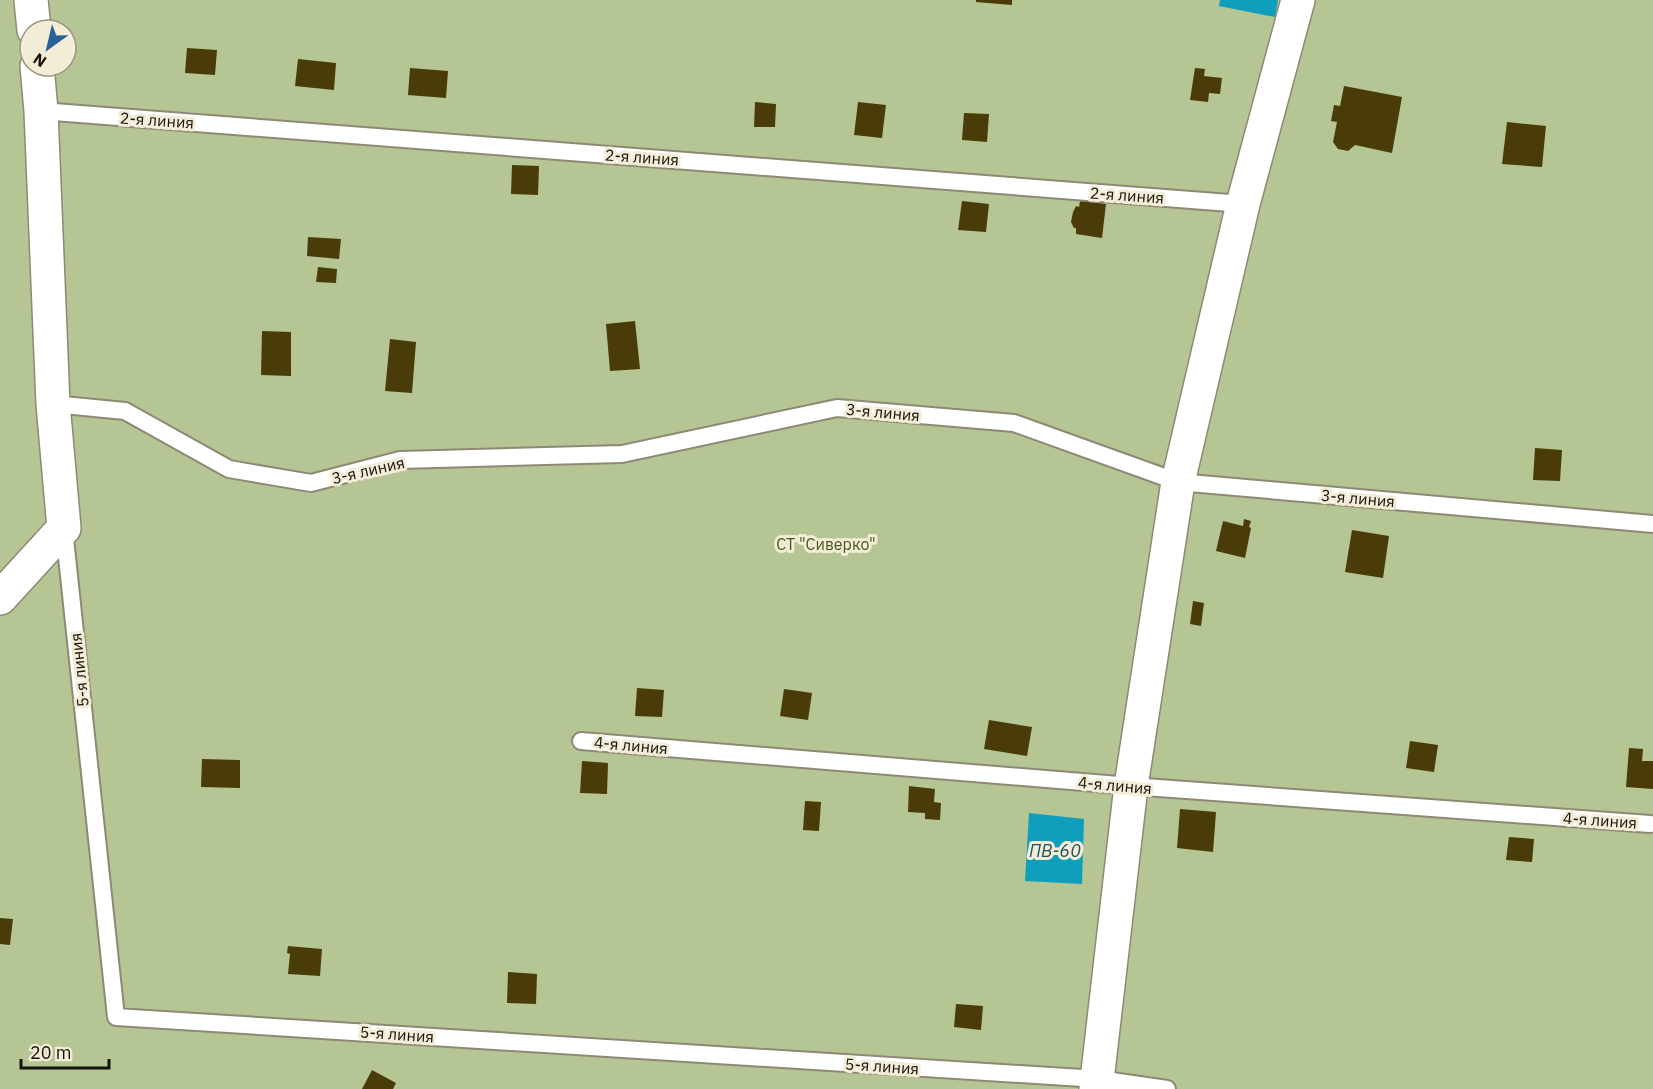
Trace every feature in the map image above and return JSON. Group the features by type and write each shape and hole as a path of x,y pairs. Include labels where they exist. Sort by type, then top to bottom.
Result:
{"street":[{"path":"32,0 33,18"},
{"path":"1097,1084 1131,786 1178,482 1243,204 1298,0"},
{"path":"0,598 64,528 53,404 38,78"}],"lane":[{"name":"2-я линия","path":"41,111 1243,204"},
{"name":"3-я линия","path":"53,404 125,411 229,469 312,483 400,460 622,454 837,408 1014,423 1178,482 1653,524"},
{"name":"5-я линия","path":"64,528 116,1017 1167,1089"},
{"name":"4-я линия","path":"581,741 1131,786 1650,824"}],"green space":[{"name":"СТ \"Сиверко\"","path":"0,0 1653,0 1653,1089 0,1089"}],"water":[{"path":"1220,0 1278,0 1275,17 1219,6"},
{"name":"ПВ-60","path":"1029,813 1084,819 1082,884 1025,881"}],"building":[{"path":"976,0 1012,0 1012,5 976,2"},
{"path":"187,48 217,50 215,75 185,73"},
{"path":"298,59 336,63 334,90 295,86"},
{"path":"410,68 448,71 446,98 408,95"},
{"path":"1195,68 1205,69 1204,76 1222,78 1220,94 1209,93 1208,102 1190,100"},
{"path":"1344,86 1402,97 1392,153 1355,145 1348,151 1338,149 1333,142 1337,122 1331,121 1334,105 1340,106"},
{"path":"755,102 776,104 775,127 754,127"},
{"path":"858,102 886,105 882,138 854,135"},
{"path":"964,113 989,114 987,142 962,140"},
{"path":"1507,122 1546,126 1542,167 1502,164"},
{"path":"512,165 539,166 538,195 511,194"},
{"path":"962,201 989,204 986,232 958,230"},
{"path":"1080,201 1106,204 1102,238 1076,234 1076,228 1071,222 1073,212 1076,206 1079,207"},
{"path":"308,237 341,239 339,259 307,256"},
{"path":"318,267 337,269 336,283 316,282"},
{"path":"635,321 640,369 610,371 606,324"},
{"path":"262,331 291,332 291,376 261,375"},
{"path":"390,339 416,342 412,393 385,391"},
{"path":"1535,448 1562,450 1560,481 1533,480"},
{"path":"1244,519 1251,521 1245,558 1216,551 1223,521 1243,526"},
{"path":"1352,530 1389,536 1383,578 1345,572"},
{"path":"1193,601 1204,603 1201,626 1190,624"},
{"path":"637,688 664,690 662,717 635,716"},
{"path":"784,689 812,693 808,720 780,716"},
{"path":"989,720 1032,727 1027,756 984,749"},
{"path":"1410,741 1438,745 1434,772 1406,768"},
{"path":"1629,748 1643,749 1642,761 1653,761 1653,789 1626,787"},
{"path":"202,759 240,760 240,788 201,787"},
{"path":"582,761 608,763 607,794 580,793"},
{"path":"909,786 935,789 934,802 941,803 940,820 925,819 925,813 908,812"},
{"path":"805,801 821,802 819,831 803,830"},
{"path":"1180,809 1216,812 1213,852 1177,848"},
{"path":"1509,837 1534,839 1532,862 1506,860"},
{"path":"0,918 13,919 10,945 0,944"},
{"path":"288,946 322,949 320,976 288,974 290,954 287,953"},
{"path":"508,972 537,974 536,1004 507,1003"},
{"path":"956,1004 983,1006 981,1030 954,1027"},
{"path":"372,1070 396,1083 393,1089 362,1089"}]}
